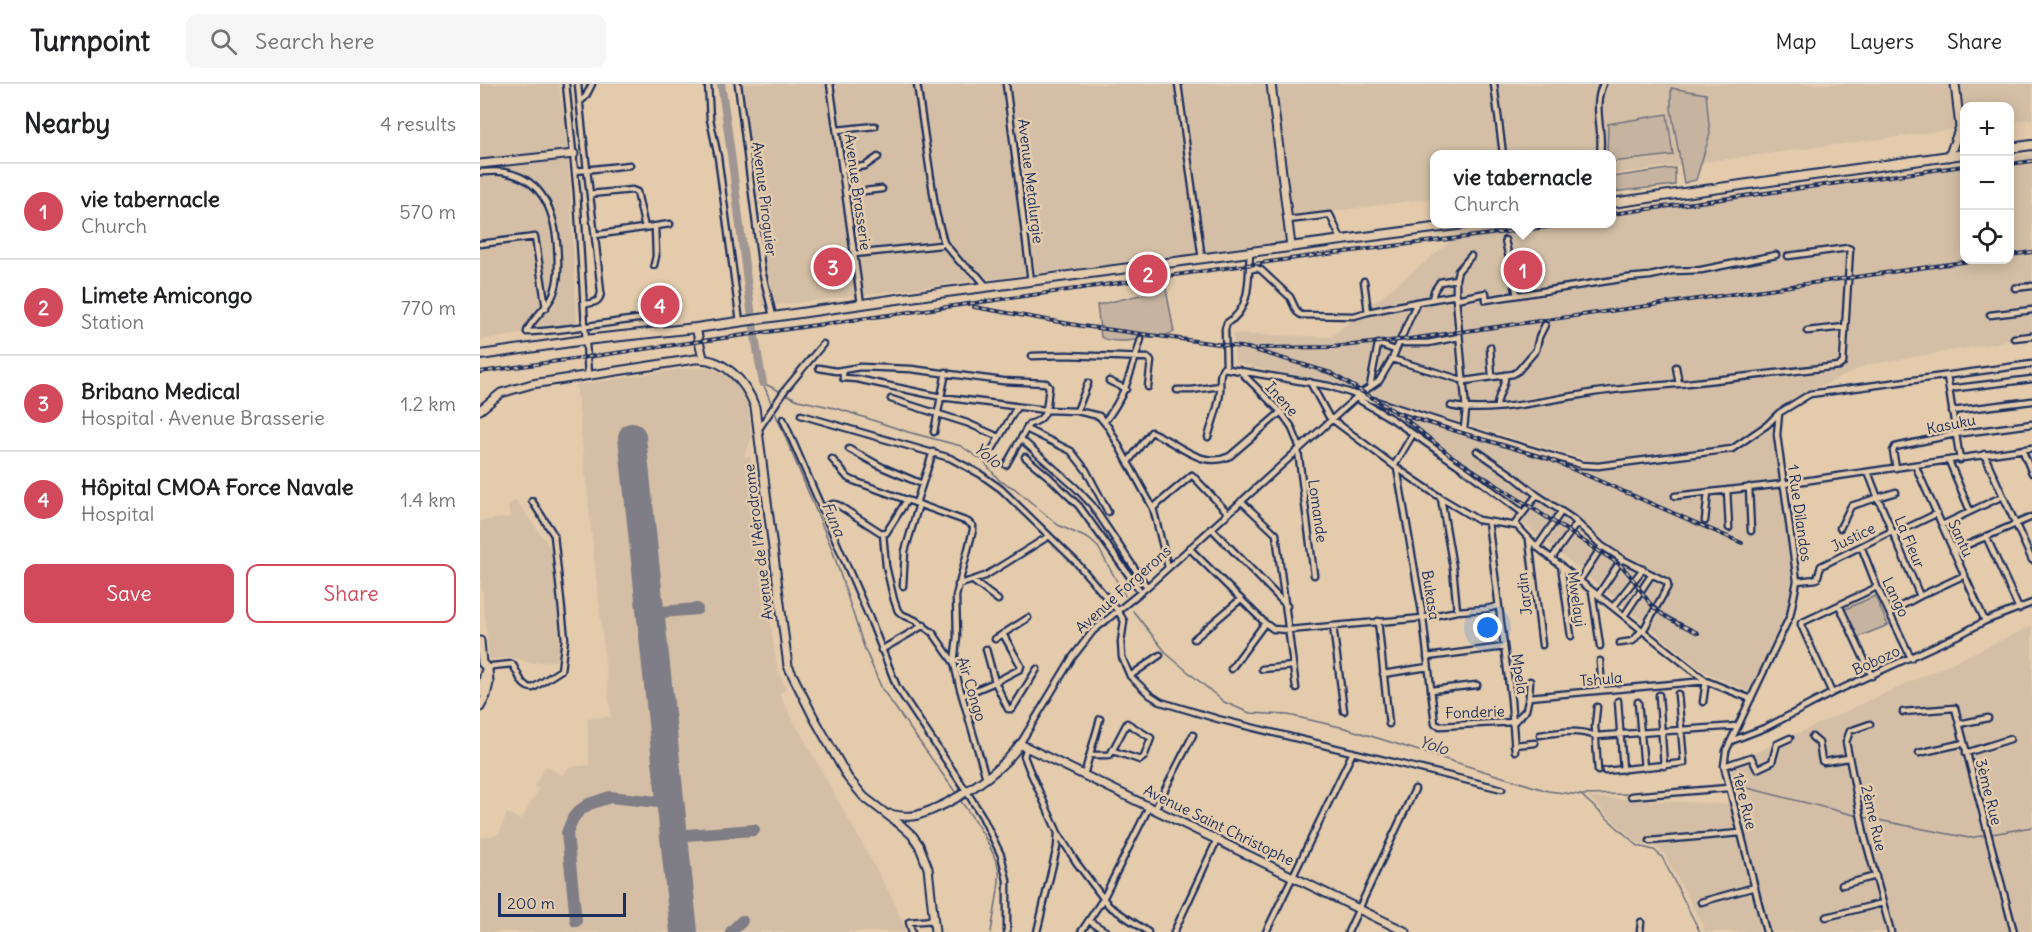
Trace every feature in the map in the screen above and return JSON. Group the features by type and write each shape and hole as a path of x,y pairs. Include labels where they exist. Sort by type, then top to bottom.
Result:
{"main road":[{"path":"1270,84 1291,246"},
{"path":"1955,84 1960,117"},
{"path":"1949,157 1960,134"},
{"path":"2014,147 2032,145"},
{"path":"480,164 574,154"},
{"path":"1616,202 1960,155"},
{"path":"480,355 585,340 696,328 1431,228"},
{"path":"480,410 501,393 517,388 703,358 696,328"},
{"name":"Avenue de l’Aérodrome","path":"703,358 728,368 743,383 752,397 788,666 848,778 864,796 912,835 925,856 935,932"},
{"path":"480,641 489,687 480,707"},
{"path":"480,693 484,666"},
{"name":"Avenue Forgerons","path":"887,814 918,815 950,801 986,778 1023,746"},
{"name":"Avenue Saint Christophe","path":"1023,746 1293,875 1406,932"}],"street":[{"path":"566,84 574,154 588,376"},
{"path":"578,84 601,295 596,302 584,304"},
{"path":"580,102 592,84"},
{"path":"708,84 710,119 744,321"},
{"name":"Avenue Piroguier","path":"738,84 762,271 773,316"},
{"name":"Avenue Brasserie","path":"830,84 861,304"},
{"path":"917,84 936,213 944,243 960,262 977,275 987,287"},
{"name":"Avenue Metalurgie","path":"1006,84 1032,282"},
{"path":"1178,84 1202,259"},
{"path":"1494,84 1502,150"},
{"path":"1601,150 1602,141 1598,100 1603,84"},
{"path":"837,130 874,126"},
{"path":"843,169 865,166 878,157"},
{"path":"575,171 630,165"},
{"path":"480,172 504,172 520,177 534,187 549,205 555,222 558,271 553,295 546,308 528,326 527,332 585,328 647,318"},
{"path":"846,193 882,189"},
{"path":"590,194 632,190 637,192 645,228"},
{"path":"1288,220 1330,215 1341,239"},
{"path":"596,236 670,224"},
{"path":"654,265 655,227"},
{"path":"480,244 534,237 546,308"},
{"path":"1505,240 1517,295"},
{"path":"854,254 944,243"},
{"path":"1451,406 1467,410 1497,407 1640,387 1839,366 1844,358 1850,249 1788,256"},
{"path":"1226,368 1225,329 1227,323 1235,318 1242,309 1247,294 1250,252"},
{"path":"1249,270 1256,268 1261,270 1290,297 1299,314 1358,316 1432,299 1486,293 1486,300 1672,271 1701,270 1776,255"},
{"path":"1464,429 1467,410 1459,337 1456,279 1458,271 1470,256"},
{"path":"1432,299 1440,282 1456,279"},
{"path":"1364,281 1368,312"},
{"path":"2015,288 2032,286"},
{"name":"Avenue Forgerons","path":"1023,746 1077,651 1093,631 1147,587 1358,396 1379,381 1400,343 1417,302"},
{"path":"1990,315 2032,310"},
{"path":"1392,359 1465,381 1506,375 1518,371 1536,350 1545,325"},
{"path":"1807,331 1845,327"},
{"path":"2014,338 2032,336"},
{"path":"1400,343 1428,343 1459,337"},
{"path":"1105,421 1126,389 1141,339"},
{"path":"758,430 823,344"},
{"path":"1370,386 1378,344 1395,350"},
{"path":"1490,347 1492,377"},
{"path":"1032,356 1148,358 1151,361 1148,387"},
{"path":"1208,437 1218,402 1221,370 1226,368 1310,382 1582,465 1598,466 1725,451 1737,446 1767,425 1779,413 1810,394 2032,364"},
{"path":"819,368 843,370 860,367 886,367 946,372 1002,381 1046,383 1049,387 1046,410 1042,419 1029,424 1006,465"},
{"path":"1676,367 1679,384"},
{"path":"843,370 843,378 941,397 1095,414 1105,421 1153,508 1168,567"},
{"name":"Inene","path":"1239,370 1281,412 1291,426 1299,449"},
{"path":"934,432 946,372"},
{"path":"1497,407 1497,397 1506,381 1506,375"},
{"path":"1947,376 1960,460"},
{"path":"1949,389 2032,379"},
{"path":"1109,381 1126,389"},
{"path":"1310,382 1326,413 1395,467 1478,520 1514,525 1529,540 1706,681 1751,699"},
{"path":"1077,411 1088,383"},
{"path":"1177,390 1220,386"},
{"path":"1358,396 1509,500 1523,513"},
{"path":"891,399 967,423 999,437"},
{"path":"1952,411 2032,401"},
{"path":"993,448 1017,407"},
{"path":"1128,462 1150,432 1203,460 1217,460 1230,456 1281,412"},
{"name":"1 Rue Dilandos","path":"1779,413 1777,435 1797,581 1790,616"},
{"path":"801,415 933,452 966,466 1001,489 1076,562 1118,611 1124,621 1121,642 1122,657 1130,676 1150,695 1168,705 1502,789"},
{"path":"783,419 897,687 982,816 1001,855 1006,870 1007,932"},
{"name":"Kasuku","path":"1896,468 1893,451 1895,447 1955,434 2032,424"},
{"path":"1767,425 1777,435"},
{"path":"1026,429 1071,450 1086,470 1108,512"},
{"path":"1395,467 1413,434"},
{"path":"1021,439 1092,505 1147,587"},
{"path":"1675,496 1784,484 2032,448"},
{"path":"849,449 882,467 922,484"},
{"name":"Lomande","path":"1299,449 1314,575"},
{"path":"2022,449 2032,473"},
{"path":"1478,451 1577,523 1602,546 1667,582 1668,586 1643,631 1633,641 1620,643"},
{"path":"903,586 905,551 922,484 933,452"},
{"path":"1984,454 2032,560"},
{"path":"1025,457 1079,506 1141,592"},
{"path":"832,459 848,478 973,526 956,596 957,653 954,663"},
{"path":"1949,461 1970,511"},
{"name":"Santu","path":"1914,465 1985,621"},
{"name":"Bukasa","path":"1395,467 1423,618 1435,724 1437,725"},
{"name":"La Fleur","path":"1868,472 1920,596"},
{"path":"1153,508 1192,475 1228,513"},
{"path":"1749,487 1751,531"},
{"path":"1726,490 1729,528"},
{"path":"1705,521 1707,492"},
{"path":"1840,528 1851,506 1896,492"},
{"path":"1514,525 1537,495"},
{"path":"1942,525 2003,496"},
{"path":"1441,498 1453,568 1457,611"},
{"path":"822,508 833,504 838,505 883,534 886,533 907,500"},
{"path":"484,666 512,664 524,686 529,688 561,670 565,639 554,534 532,501"},
{"path":"1241,501 1276,534 1296,688"},
{"path":"1538,547 1561,512"},
{"name":"Justice","path":"1797,581 1817,579 1821,566 1936,514"},
{"path":"1953,551 2032,517"},
{"name":"Mpela","path":"1488,522 1514,722 1515,748 1536,742"},
{"path":"1552,558 1577,523"},
{"path":"1211,528 1287,606"},
{"name":"Air Congo","path":"883,534 886,566 898,610 933,633 954,663 986,778"},
{"path":"958,585 973,581 1002,567 1049,536"},
{"path":"1986,537 2019,609"},
{"name":"Jardin","path":"1529,540 1542,645"},
{"path":"1580,580 1602,546"},
{"name":"Lango","path":"1861,546 1877,587 1911,657"},
{"path":"1189,548 1273,629 1289,630 1423,618 1498,606"},
{"path":"1598,595 1622,559"},
{"name":"Mwelayi","path":"1561,565 1571,636"},
{"path":"1613,607 1643,569"},
{"path":"1624,615 1652,574"},
{"path":"1890,612 1965,575"},
{"path":"973,581 998,600"},
{"path":"1832,693 1801,625 1803,621 1877,587"},
{"path":"1593,591 1600,646"},
{"path":"1194,639 1241,599"},
{"name":"Bobozo","path":"1731,741 1767,727 1832,693 1985,621 2032,603"},
{"path":"1839,605 1872,676"},
{"name":"1ère Rue","path":"1766,932 1724,766 1726,751 1790,616"},
{"path":"995,639 1028,618"},
{"path":"1378,621 1389,724"},
{"path":"1231,669 1265,623"},
{"path":"881,650 924,625"},
{"path":"1333,626 1344,711"},
{"path":"962,696 1019,671 1021,667 1003,634"},
{"path":"1427,657 1503,647"},
{"path":"986,649 995,682 1007,708 1012,709 1037,669"},
{"path":"1130,676 1160,655"},
{"path":"1600,661 1602,690"},
{"path":"1262,669 1293,666"},
{"path":"1383,674 1428,667"},
{"path":"1514,722 1526,710 1530,697 1530,681"},
{"path":"1703,702 1706,681"},
{"name":"Tshula","path":"1530,697 1706,681"},
{"path":"1431,690 1478,684"},
{"path":"1605,771 1684,763 1678,694"},
{"path":"1659,695 1664,766"},
{"path":"1618,701 1623,770"},
{"path":"1638,702 1644,768"},
{"path":"1597,707 1598,771"},
{"path":"1903,712 1955,708 1959,724 1988,718"},
{"path":"1084,775 1100,719"},
{"name":"Fonderie","path":"1437,725 1514,722"},
{"path":"1090,755 1110,755 1127,723 1152,738 1144,757 1140,760 1113,751"},
{"name":"2ème Rue","path":"1870,724 1850,731 1846,742 1861,817 1891,932"},
{"name":"3ème Rue","path":"1959,724 2014,932"},
{"path":"1540,735 1563,731 1584,732 1596,736 1738,726"},
{"path":"1081,932 1103,900 1192,735"},
{"path":"1812,737 1819,743 1822,761 1848,758"},
{"path":"1724,766 1751,757 1757,769 1766,766 1772,762 1777,744 1790,738"},
{"path":"1966,753 2010,739"},
{"path":"1918,753 1964,743"},
{"path":"1023,746 1025,759 1058,833 1103,900 1148,932"},
{"path":"1266,932 1353,752"},
{"path":"1631,795 1728,786"},
{"path":"1348,932 1415,789"},
{"path":"1650,841 1740,832"},
{"path":"1037,932 1057,847 1058,833"},
{"path":"1174,932 1217,840"},
{"path":"1842,885 1876,876"},
{"path":"1701,902 1755,887"},
{"path":"1826,917 1883,903"},
{"path":"912,932 909,922 934,920"},
{"path":"1089,921 1107,932"},
{"path":"1640,932 1641,922"}],"shaded area":[{"path":"480,84 559,84 568,155 577,326 480,340"},
{"path":"735,84 2032,84 2032,119 2014,121 2014,102 1960,102 1960,129 1616,173 1616,150 1430,150 1430,199 1288,217 1291,242 762,307"},
{"path":"1671,88 1706,94 1710,134 1696,180 1684,183 1671,109"},
{"path":"1667,114 1673,155 1616,162 1616,150 1607,150 1608,124"},
{"path":"2032,154 2032,337 1867,365 1809,392 1733,446 1598,463 1347,389 1235,362 1233,334 1331,337 1465,230 1616,228 1616,210 1960,164 1960,264 2014,264 2014,156"},
{"path":"1675,168 1675,185 1616,192 1616,176"},
{"path":"1166,289 1174,332 1124,341 1107,340 1101,337 1097,305"},
{"path":"712,368 729,376 739,387 748,405 752,437 744,457 751,457 773,642 778,669 786,690 779,694 891,896 907,932 480,932 480,838 499,834 507,813 521,820 539,789 534,786 546,766 562,775 569,767 589,765 587,718 611,717 576,385 682,369"},
{"path":"1382,407 1602,470 1735,451 1778,425 1795,585 1790,614 1754,694 1703,671"},
{"path":"516,500 552,550 562,660 531,663 515,658 489,659 480,568 480,521 510,517 508,506"},
{"path":"1875,596 1888,625 1856,638 1843,610"},
{"path":"2032,626 2032,932 1704,932 1703,925 1664,854 1656,847 1638,843 1588,797 1740,805 1731,764"}],"waterway":[{"name":"Funa","path":"721,84 763,383"},
{"name":"Funa","path":"763,383 772,405"},
{"name":"Yolo","path":"763,383 798,400 839,409 908,432 961,446 983,461 1000,481 1014,488 1058,525 1089,539 1098,547 1125,596"},
{"name":"Funa","path":"774,410 832,549 864,647 882,689 956,793"},
{"name":"Yolo","path":"1133,611 1168,655 1224,702 1250,713 1288,715 1345,728 1548,791 1581,795 1638,846 1654,850 1662,857 1700,932"},
{"path":"1732,784 1858,816"},
{"path":"1696,788 1727,785"},
{"path":"1582,795 1631,794"},
{"name":"Funa","path":"960,800 988,844 999,871 991,932"},
{"path":"1863,817 1969,838 2032,827"}],"taxiway":[{"path":"650,613 697,609"},
{"path":"576,921 567,833 573,818 589,804 610,797 669,802"},
{"path":"673,836 754,830"},
{"path":"731,932 742,921"}],"runway":[{"path":"632,437 684,932"}],"railway":[{"path":"2014,163 2032,161"},
{"path":"1616,213 1960,167"},
{"path":"480,372 1304,257 1540,228"},
{"path":"2014,254 2032,252"},
{"path":"1260,348 1332,347 1409,339 1960,262"},
{"path":"974,307 1082,326 1248,348 1331,373 1399,414 1549,459 1742,543"},
{"path":"1404,418 1450,455 1619,564 1659,612 1698,633"}],"place":[{"name":"Bribano Medical","path":"833,267"},
{"name":"vie tabernacle","path":"1523,270"},
{"name":"Limete Amicongo","path":"1148,274"},
{"name":"Hôpital CMOA Force Navale","path":"660,305"}]}
